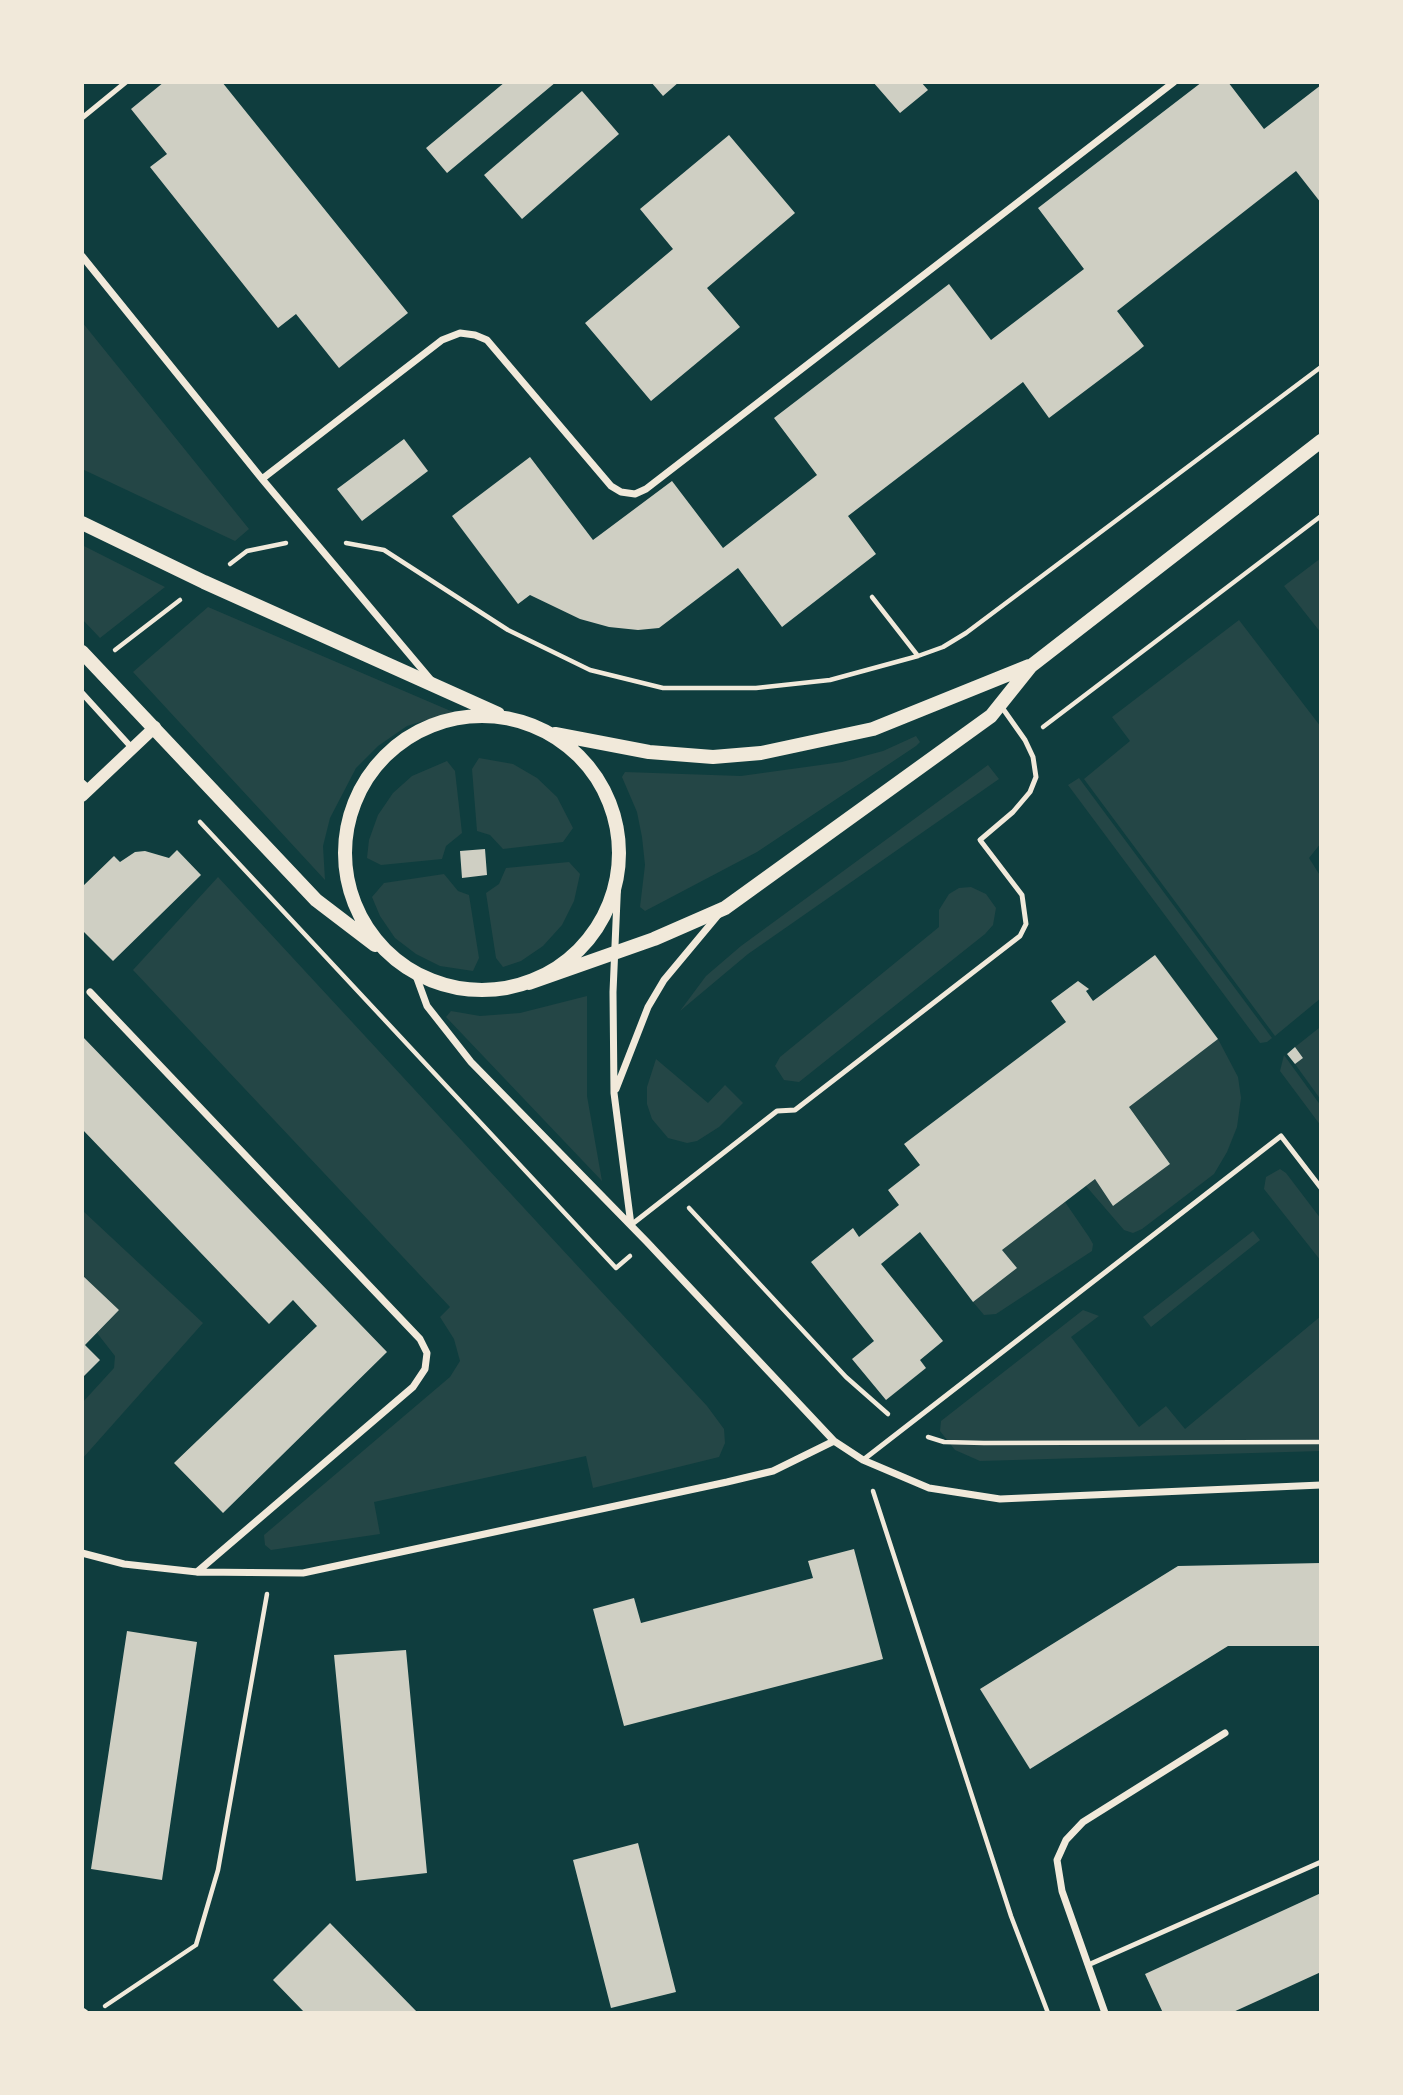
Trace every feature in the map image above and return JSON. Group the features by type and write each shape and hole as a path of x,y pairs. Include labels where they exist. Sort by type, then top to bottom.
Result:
{"main road":[{"path":"82,652 316,900 352,930 415,973 442,984 471,990 500,989 529,983 615,953 725,908 991,716 1031,666 1321,441"},
{"path":"82,523 204,582 505,717 551,733 649,752 713,757 761,754 873,729 1031,666"},
{"path":"388,953 359,917 348,884 345,851 351,812 367,776 394,747 428,726 466,716 505,717"},
{"path":"529,983 561,966 588,942 608,911 618,876 619,835 607,795 584,760 551,733"}],"street":[{"path":"262,479 442,341 460,333 475,335 487,341 611,486 621,492 635,494 657,481 1174,82"},
{"path":"82,256 262,479 437,688"},
{"path":"82,693 132,748"},
{"path":"85,789 155,727"},
{"path":"618,876 614,1093 631,1225"},
{"path":"614,1093 648,1007 664,980 725,908"},
{"path":"415,973 427,1006 471,1062 631,1225 834,1441 863,1460 929,1488 1000,1499 1321,1485"},
{"path":"90,992 420,1339 427,1353 425,1369 413,1387 197,1572"},
{"path":"82,1553 124,1564 197,1572 303,1573 773,1471 834,1441"},
{"path":"1105,2013 1062,1891 1058,1860 1066,1840 1083,1822 1225,1733"}],"lane":[{"path":"82,118 126,82"},
{"path":"631,1225 777,1111 795,1110 1020,936 1026,924 1022,895 980,840 1013,813 1030,792 1036,777 1033,757 1025,740 1000,705"},
{"path":"863,1460 1282,1136 1321,1188"},
{"path":"1088,1965 1321,1862"}],"path":[{"path":"336,541 384,550 508,631 590,670 663,688 756,688 830,680 918,656 943,647 966,633 1321,367"},
{"path":"1025,740 1321,516"},
{"path":"95,666 247,551 299,540"},
{"path":"872,597 918,656"},
{"path":"198,820 616,1268 689,1208 675,1190"},
{"path":"863,1460 1007,1903 1048,2013"},
{"path":"95,2013 196,1945 218,1870 270,1573"}],"shaded area":[{"path":"82,322 249,529 235,541 82,469"},
{"path":"82,545 165,587 100,638 82,619"},
{"path":"1321,558 1321,633 1284,586"},
{"path":"208,607 453,712 407,726 378,746 356,768 330,818 323,846 325,880 133,672"},
{"path":"1239,620 1321,727 1321,843 1309,858 1321,877 1321,998 1275,1036 1084,779 1130,741 1112,717"},
{"path":"916,736 920,742 916,746 757,852 645,911 640,907 645,865 642,837 637,812 622,777 625,772 741,776 842,762 883,751"},
{"path":"479,758 513,764 537,778 557,797 573,828 563,842 503,849 490,835 477,831 472,769"},
{"path":"447,761 455,771 462,833 446,846 442,859 381,865 367,858 369,840 378,815 393,793 412,776"},
{"path":"988,765 999,779 748,954 680,1011 706,976 741,946"},
{"path":"1079,778 1272,1038 1267,1042 1260,1043 1068,785"},
{"path":"569,862 580,874 574,901 562,925 543,946 521,961 503,967 496,958 486,893 499,884 506,868"},
{"path":"444,874 458,891 469,895 479,958 473,971 440,966 416,954 395,938 380,916 372,897 384,883"},
{"path":"218,877 707,1406 724,1429 725,1443 719,1457 593,1488 586,1456 374,1502 380,1534 271,1550 265,1545 264,1535 450,1377 460,1361 454,1339 440,1317 450,1307 133,970"},
{"path":"971,887 986,894 996,908 993,925 985,934 799,1082 784,1080 775,1066 780,1057 939,927 939,910 949,894 959,888"},
{"path":"587,996 587,1096 602,1181 446,1017 451,1011 480,1016 520,1013"},
{"path":"1319,1028 1321,1100 1295,1064 1303,1058 1295,1047"},
{"path":"1218,1039 1238,1077 1241,1098 1237,1127 1227,1152 1214,1174 1142,1229 1133,1233 1124,1230 1086,1186 1095,1179 1113,1206 1170,1164 1129,1107"},
{"path":"1284,1055 1321,1106 1321,1126 1280,1071"},
{"path":"656,1059 708,1103 725,1085 743,1103 719,1127 697,1141 687,1143 668,1138 652,1119 647,1104 647,1087"},
{"path":"1280,1169 1286,1173 1321,1219 1321,1261 1264,1189 1266,1177"},
{"path":"1065,1202 1093,1244 1092,1251 996,1314 984,1315 973,1302 1017,1268 1002,1250"},
{"path":"82,1210 203,1323 82,1459 82,1403 114,1368 115,1356 97,1333 119,1310 82,1275"},
{"path":"1253,1231 1260,1240 1151,1327 1143,1317"},
{"path":"1083,1310 1099,1316 1071,1337 1139,1427 1166,1406 1185,1429 1321,1316 1321,1451 980,1461 955,1450 940,1431 941,1421"}],"building":[{"path":"164,82 222,82 408,313 339,368 296,314 278,328 150,167 167,154 131,109"},
{"path":"505,82 556,82 447,173 426,148"},
{"path":"651,82 679,82 663,96"},
{"path":"873,82 921,82 928,90 900,113"},
{"path":"1202,82 1228,82 1264,129 1321,85 1321,203 1296,171 1117,311 1144,346 1138,351 1049,418 1023,382 848,516 876,554 782,627 738,568 659,628 638,630 609,627 580,619 530,595 518,604 452,516 530,457 593,540 672,481 723,548 817,475 774,418 949,284 991,340 1084,269 1038,208"},
{"path":"582,91 619,134 522,219 484,175"},
{"path":"729,135 795,213 707,288 740,327 651,401 585,323 673,249 640,209"},
{"path":"404,439 428,471 362,521 337,489"},
{"path":"485,849 487,875 462,878 460,851"},
{"path":"177,850 201,875 113,961 82,930 82,887 114,856 120,862 135,852 145,851 169,858"},
{"path":"1155,955 1218,1039 1129,1107 1170,1164 1113,1206 1095,1179 1002,1250 1017,1268 973,1302 920,1232 881,1264 943,1341 920,1360 926,1368 886,1400 852,1359 874,1341 811,1262 853,1228 859,1237 899,1205 888,1190 920,1165 904,1144 1066,1022 1051,1001 1078,981 1089,989 1086,991 1093,1001"},
{"path":"82,1036 387,1352 223,1513 174,1463 317,1326 293,1300 269,1324 82,1129"},
{"path":"1295,1047 1303,1058 1295,1064 1287,1054"},
{"path":"82,1275 119,1310 85,1345 100,1360 82,1378"},
{"path":"854,1549 883,1659 624,1726 593,1609 634,1598 641,1623 813,1578 808,1561"},
{"path":"1321,1563 1321,1646 1228,1646 1030,1769 980,1689 1178,1566"},
{"path":"127,1631 197,1642 162,1880 91,1869"},
{"path":"406,1650 427,1873 356,1881 334,1655"},
{"path":"638,1843 676,1992 611,2008 573,1860"},
{"path":"1321,1893 1321,1972 1231,2013 1163,2013 1145,1974"},
{"path":"330,1923 418,2013 305,2013 273,1980"}]}
